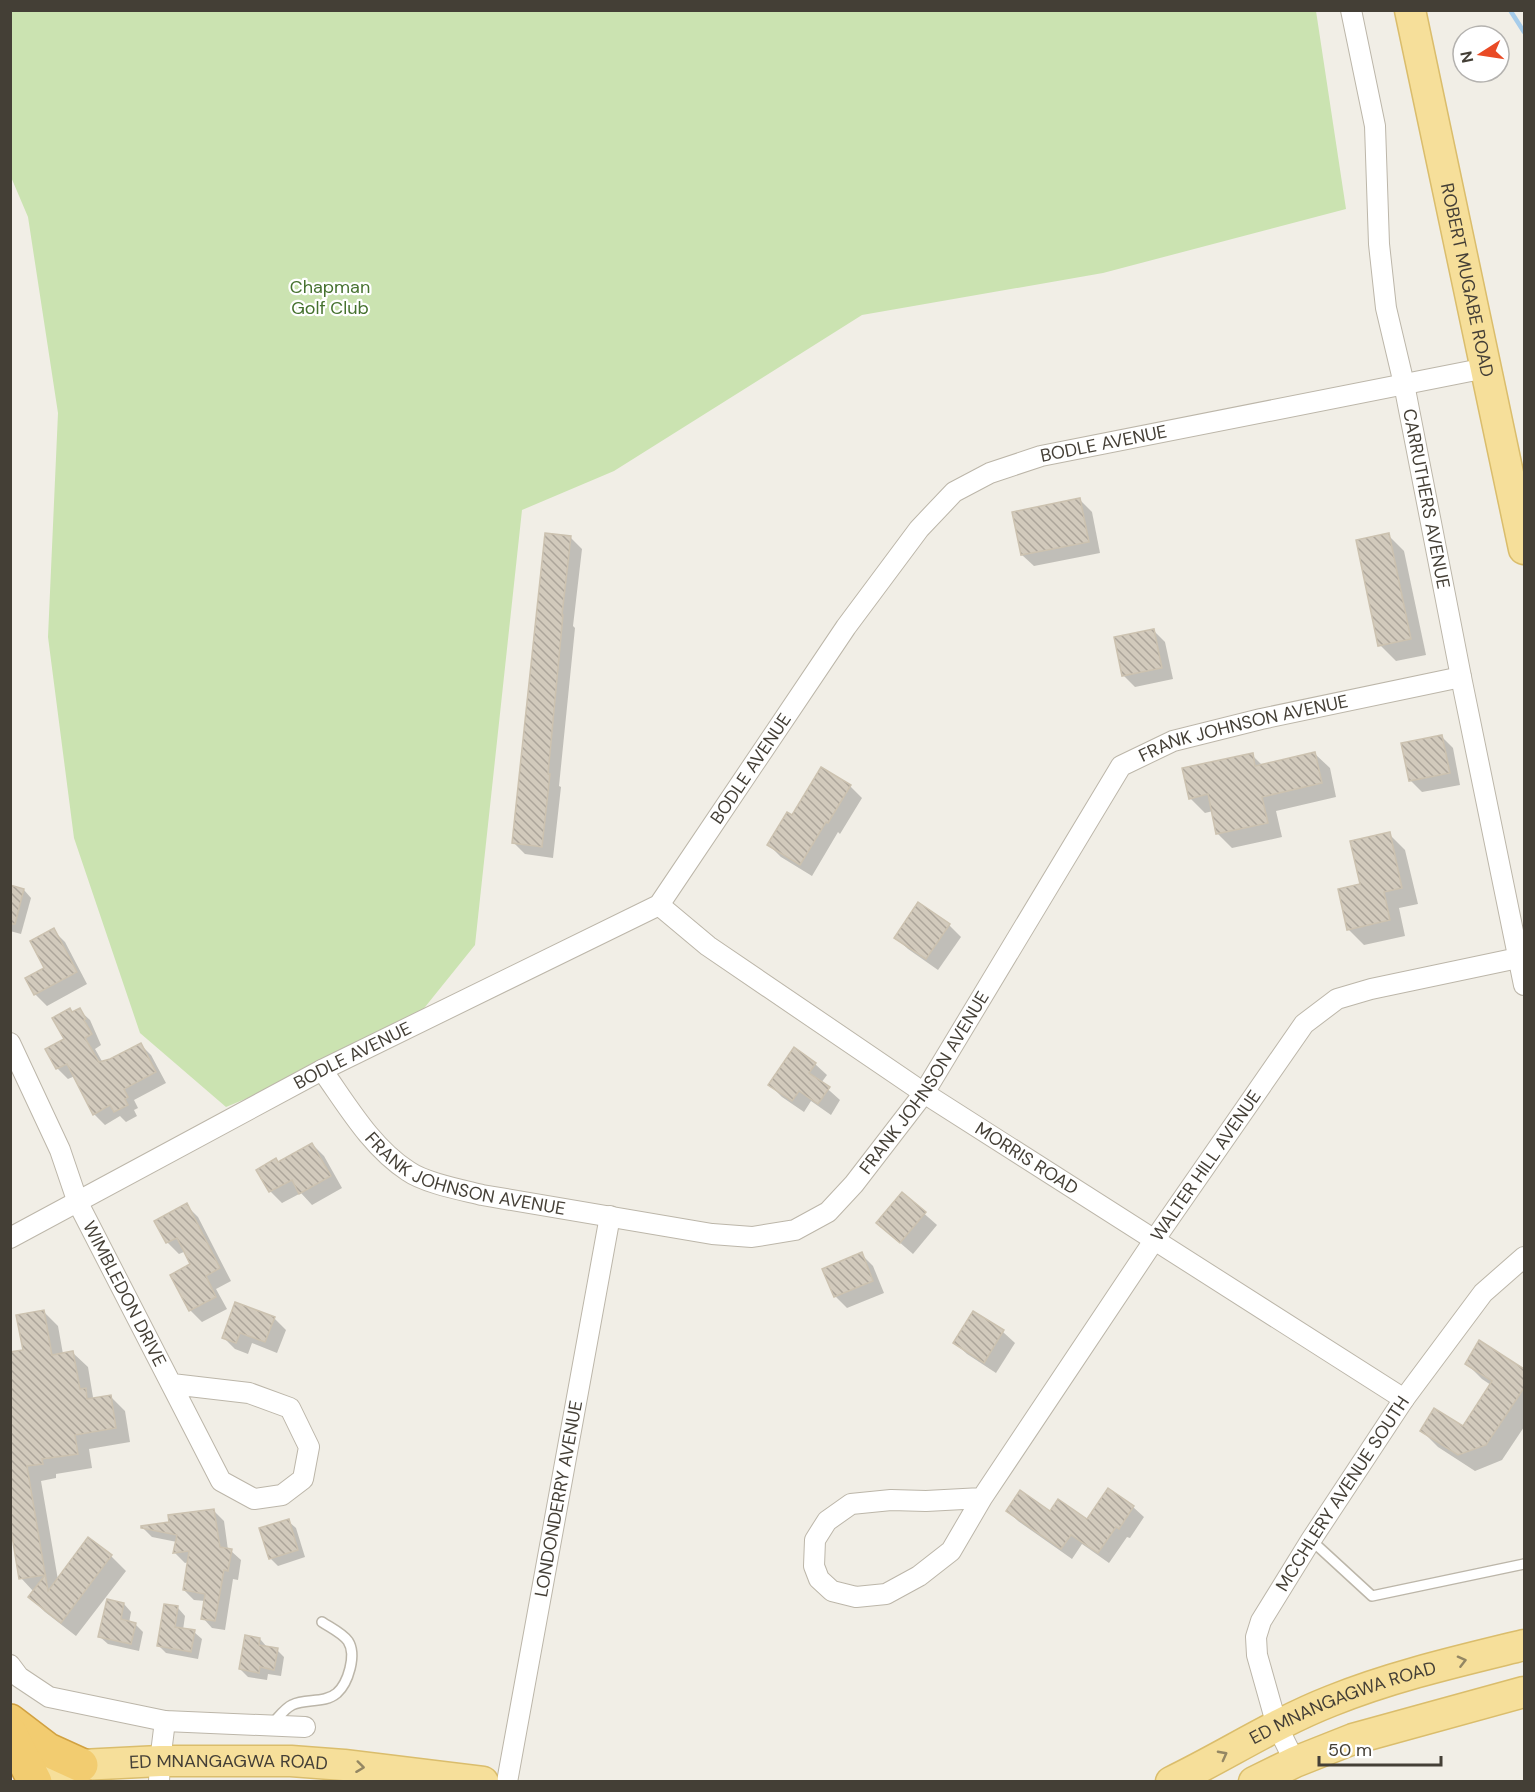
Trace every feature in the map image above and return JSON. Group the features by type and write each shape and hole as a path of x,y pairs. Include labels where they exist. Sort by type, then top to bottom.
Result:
{"highway":[{"path":"10,1721 48,1750 81,1765"},
{"path":"10,1733 25,1776"}],"main road":[{"name":"ROBERT MUGABE ROAD","path":"1410,10 1524,549"},
{"name":"ED MNANGAGWA ROAD","path":"1171,1782 1276,1726 1330,1702 1381,1684 1524,1645"},
{"name":"ED MNANGAGWA ROAD","path":"1254,1782 1295,1762 1353,1739 1524,1692"},
{"name":"ED MNANGAGWA ROAD","path":"25,1776 81,1765 159,1771 291,1761 483,1782"}],"street":[{"name":"CARRUTHERS AVENUE","path":"1351,10 1376,126 1378,244 1386,308 1404,384 1524,985"},
{"name":"BODLE AVENUE","path":"10,1238 322,1070 658,905 846,627 919,529 954,492 990,473 1041,456 1486,368"},
{"name":"FRANK JOHNSON AVENUE","path":"322,1070 379,1148 409,1172 445,1186 482,1195 712,1234 752,1237 795,1230 828,1212 854,1184 924,1093 1120,766 1173,741 1262,718 1461,677"},
{"name":"MORRIS ROAD","path":"658,905 708,946 924,1093 1404,1399"},
{"name":"WALTER HILL AVENUE","path":"982,1498 926,1502 891,1500 851,1504 827,1521 815,1540 814,1566 819,1579 832,1591 856,1597 886,1594 919,1576 951,1551 982,1498 1155,1239 1304,1024 1337,999 1371,988 1518,957"},
{"name":"WIMBLEDON DRIVE","path":"10,1043 60,1150 78,1203 221,1481 254,1499 282,1495 303,1479 309,1447 290,1408 249,1393 172,1384"},
{"name":"LONDONDERRY AVENUE","path":"507,1782 610,1216"},
{"name":"MCCHLERY AVENUE SOUTH","path":"1295,1762 1276,1726 1257,1655 1256,1637 1261,1621 1311,1540 1404,1399 1483,1293 1524,1257"},
{"path":"10,1665 19,1677 49,1697 165,1721 305,1727"},
{"path":"159,1771 165,1721"}],"lane":[{"path":"1311,1540 1372,1596 1524,1564"},
{"path":"271,1726 293,1704 330,1697 338,1692 345,1683 351,1654 350,1643 343,1635 322,1622"}],"green space":[{"name":"Chapman Golf Club","path":"10,11 1316,11 1346,209 1103,273 862,315 614,471 522,510 475,945 417,1017 324,1066 226,1107 140,1033 74,838 48,637 58,413 28,217 11,177"}],"building":[{"path":"1080,498 1089,542 1021,555 1012,512"},
{"path":"545,533 571,536 542,847 512,843"},
{"path":"1389,533 1411,639 1378,646 1356,540"},
{"path":"1154,629 1162,668 1122,676 1114,637"},
{"path":"1442,735 1450,773 1409,781 1401,743"},
{"path":"1315,752 1322,783 1262,797 1268,823 1216,834 1208,794 1189,799 1182,768 1253,753 1255,766"},
{"path":"821,767 851,785 800,865 767,845 787,812 792,815"},
{"path":"1390,832 1402,888 1384,892 1390,920 1347,930 1338,889 1360,884 1350,841"},
{"path":"10,885 24,889 15,924 10,924"},
{"path":"918,902 950,924 926,959 894,938"},
{"path":"54,928 77,972 34,995 25,978 44,968 30,941"},
{"path":"70,1008 72,1012 80,1008 86,1019 84,1020 92,1034 85,1038 99,1062 110,1059 141,1043 156,1072 124,1089 128,1097 125,1099 128,1105 114,1112 110,1105 93,1115 67,1064 56,1069 45,1049 64,1039 52,1018"},
{"path":"794,1047 816,1063 809,1073 830,1087 818,1104 799,1091 792,1101 768,1085"},
{"path":"312,1143 331,1176 299,1194 292,1180 269,1192 256,1170 276,1158 278,1162"},
{"path":"902,1192 926,1212 900,1243 876,1223"},
{"path":"187,1203 220,1268 206,1276 216,1297 189,1311 170,1275 190,1264 177,1238 166,1243 154,1221"},
{"path":"862,1252 873,1281 834,1297 822,1269"},
{"path":"235,1302 275,1317 265,1342 240,1333 236,1343 222,1338"},
{"path":"44,1310 52,1355 73,1351 80,1389 86,1388 87,1399 111,1395 116,1428 75,1435 78,1454 42,1459 43,1464 27,1466 48,1591 88,1537 112,1555 61,1623 28,1597 45,1575 19,1579 10,1524 10,1352 23,1350 16,1315"},
{"path":"973,1311 1004,1330 984,1363 953,1343"},
{"path":"1479,1340 1524,1369 1524,1388 1486,1445 1458,1455 1420,1431 1434,1408 1463,1426 1492,1381 1465,1364"},
{"path":"1108,1488 1134,1506 1119,1529 1116,1527 1098,1553 1071,1535 1061,1549 1006,1511 1020,1490 1050,1511 1058,1499 1087,1519"},
{"path":"214,1509 220,1547 232,1549 228,1571 224,1570 215,1621 201,1619 205,1594 183,1590 189,1551 173,1553 177,1535 141,1528 141,1526 169,1522 168,1515"},
{"path":"289,1519 298,1550 269,1559 259,1528"},
{"path":"107,1599 124,1603 121,1619 136,1623 131,1644 98,1637"},
{"path":"164,1604 178,1606 175,1627 195,1630 191,1652 157,1646"},
{"path":"245,1635 260,1638 259,1645 278,1648 274,1670 260,1667 259,1673 239,1669"}],"waterway":[{"path":"1510,10 1524,32"}]}
